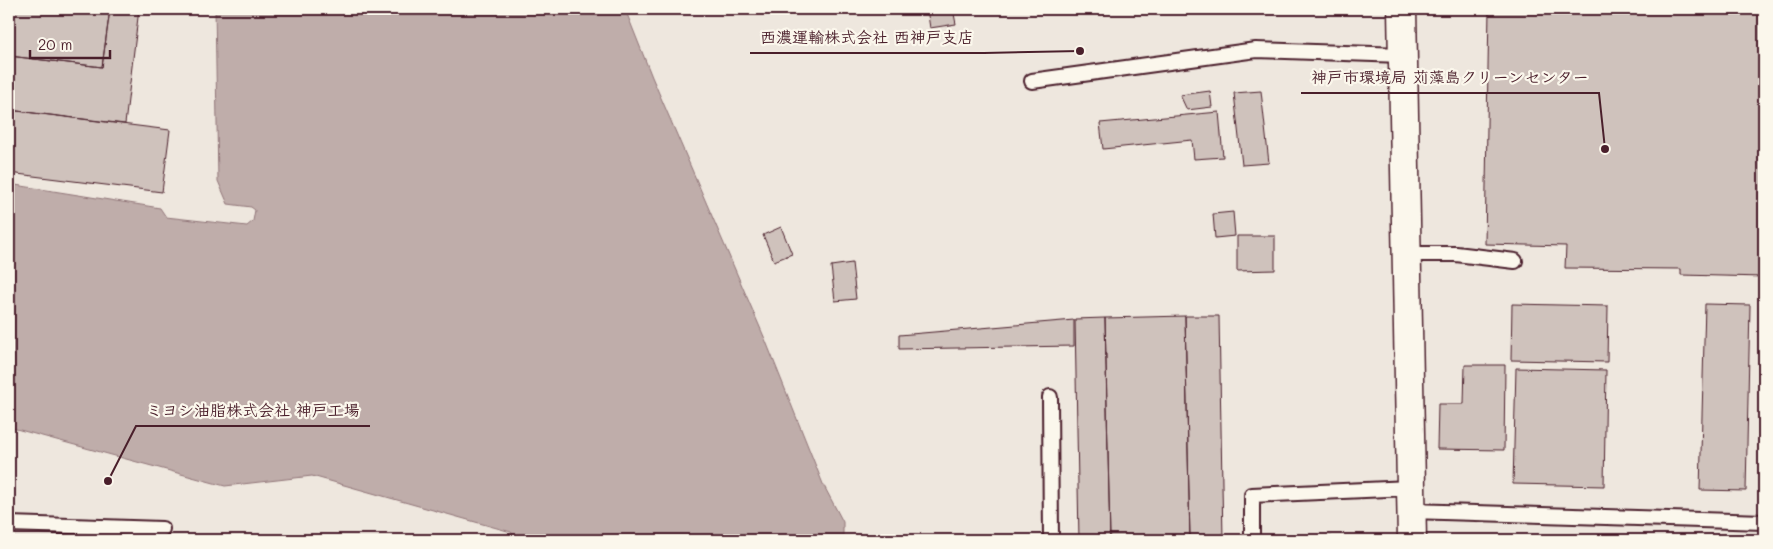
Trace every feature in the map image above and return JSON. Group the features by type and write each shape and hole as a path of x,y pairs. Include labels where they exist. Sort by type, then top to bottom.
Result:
{"street":[{"path":"1402,9 1412,540"}],"lane":[{"path":"1032,81 1256,50 1402,55"},
{"path":"1406,254 1456,254 1516,261"},
{"path":"1050,397 1051,540"},
{"path":"1252,540 1252,495 1411,499 1764,522"},
{"path":"9,524 162,529"}],"shaded area":[{"path":"9,9 215,9 218,181 228,204 251,207 255,210 253,221 247,226 166,217 160,208 9,184"},
{"path":"215,9 625,9 652,77 765,339 823,484 843,522 843,540 518,540 511,532 312,476 225,486 9,427 9,184 160,208 166,217 247,226 253,221 255,210 251,207 228,204 218,181"},
{"path":"625,9 1764,9 1764,540 843,540 843,522 823,484 765,339 652,77"},
{"path":"9,427 225,486 312,476 511,532 518,540 9,540"}],"building":[{"path":"9,9 110,9 102,67 9,56"},
{"path":"110,9 139,9 125,124 9,110 9,56 102,67"},
{"path":"927,9 953,9 956,24 930,28"},
{"path":"1489,9 1764,9 1764,277 1681,275 1681,269 1565,268 1566,246 1485,244"},
{"path":"1210,91 1212,107 1187,110 1180,95"},
{"path":"1261,91 1269,163 1242,165 1234,93"},
{"path":"9,110 170,130 162,192 9,173"},
{"path":"1219,112 1223,157 1194,159 1192,140 1103,149 1100,123"},
{"path":"1233,212 1235,236 1215,238 1213,214"},
{"path":"781,227 792,254 774,261 763,235"},
{"path":"1237,236 1275,236 1275,270 1237,271"},
{"path":"852,263 856,299 835,301 831,266"},
{"path":"1512,304 1608,306 1607,362 1511,360"},
{"path":"1705,304 1750,305 1746,491 1700,490"},
{"path":"1185,316 1190,540 1110,540 1105,318"},
{"path":"1185,316 1219,316 1223,540 1190,540"},
{"path":"1105,318 1110,540 1079,540 1075,319"},
{"path":"1074,320 1074,346 899,349 899,335"},
{"path":"1465,365 1505,365 1504,450 1437,449 1438,404 1464,404"},
{"path":"1516,368 1606,370 1604,486 1513,484"},
{"path":"1332,537 1332,540 1273,540 1273,539"}],"place":[{"name":"西濃運輸株式会社 西神戸支店","path":"1080,51"},
{"name":"神戸市環境局 苅藻島クリーンセンター","path":"1605,149"},
{"name":"ミヨシ油脂株式会社 神戸工場","path":"108,481"}]}
